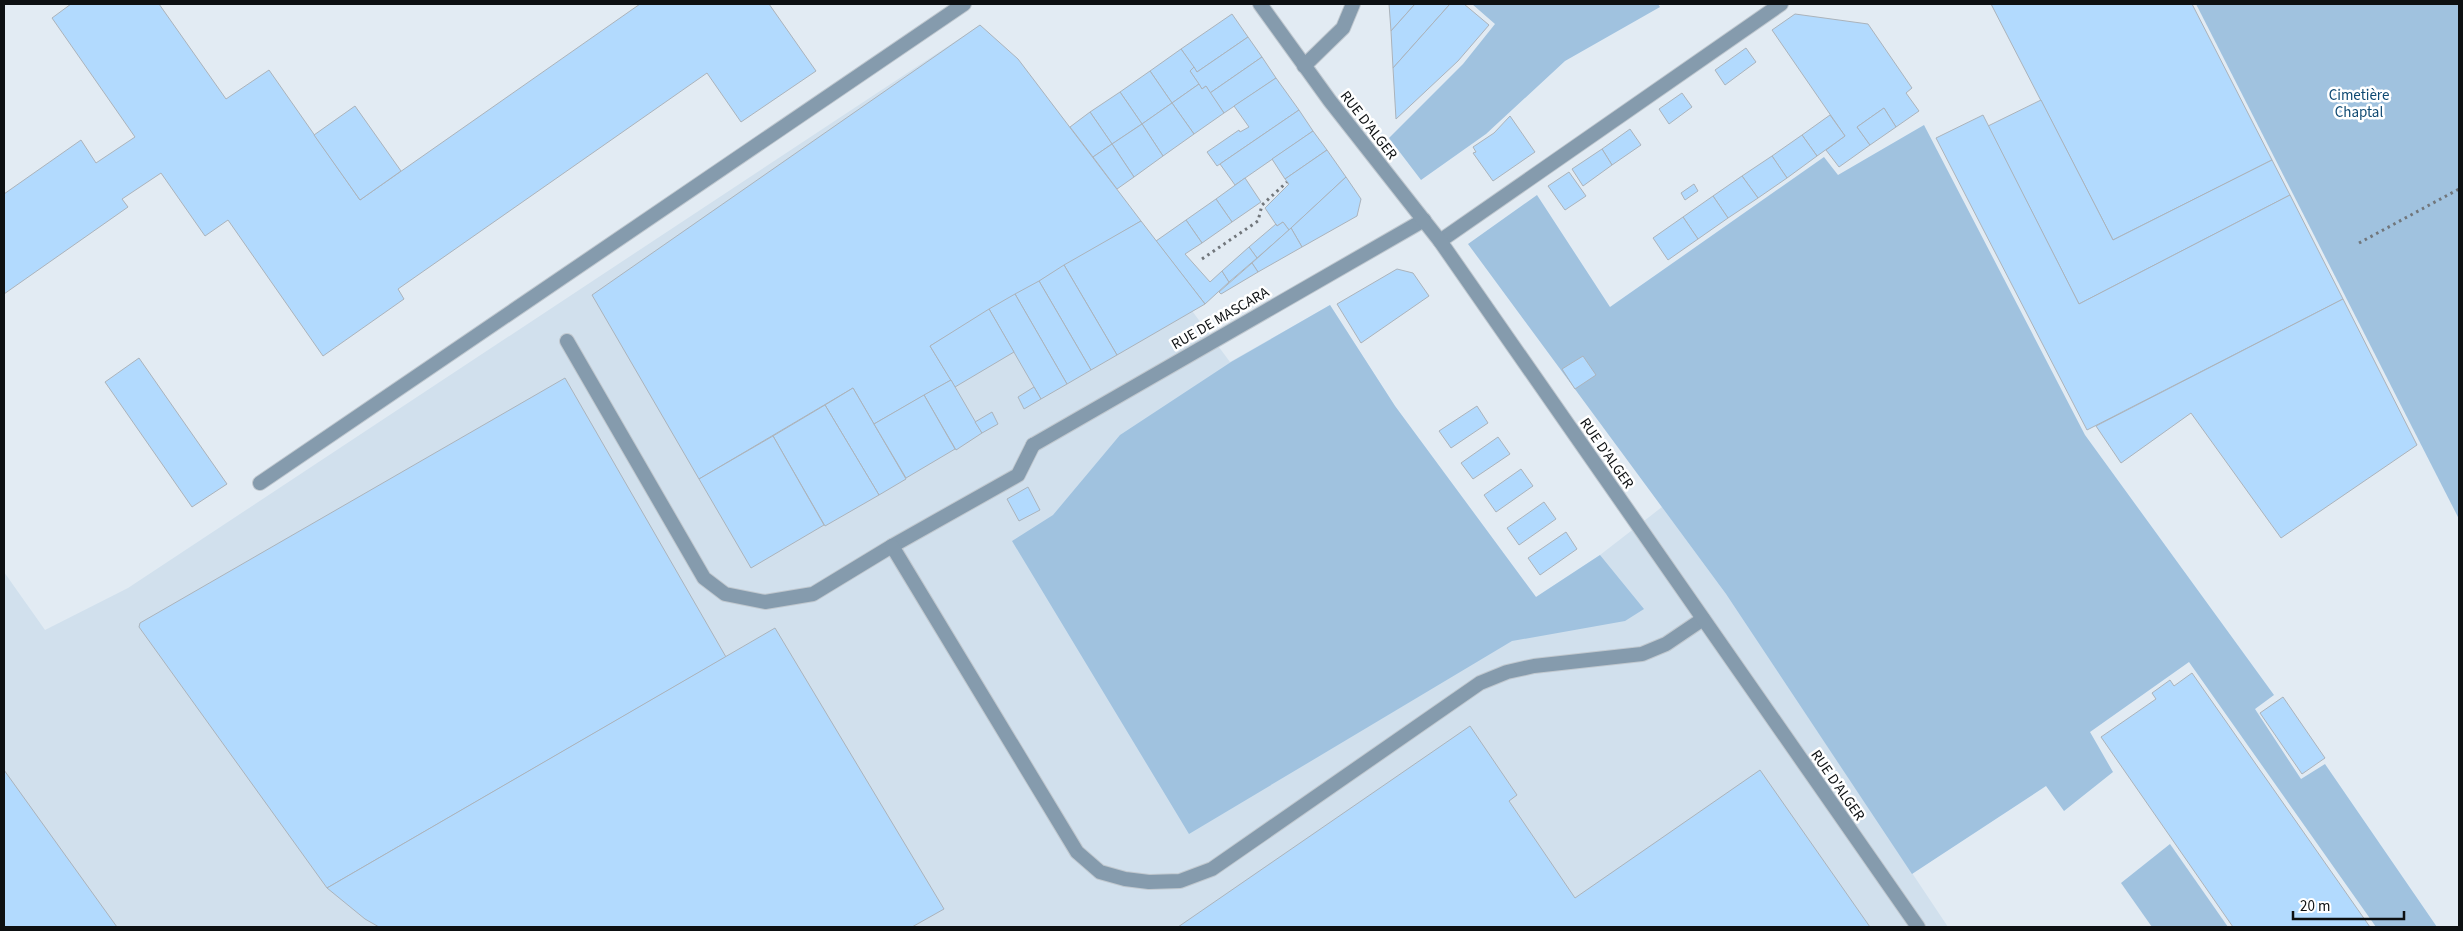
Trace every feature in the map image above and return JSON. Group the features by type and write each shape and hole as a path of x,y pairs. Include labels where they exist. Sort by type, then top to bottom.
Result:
{"street":[{"path":"260,483 964,4"},
{"name":"RUE D'ALGER","path":"1260,4 1304,66 1440,241 1918,927"},
{"path":"1304,66 1343,28 1353,4"},
{"path":"1440,241 1781,4"},
{"name":"RUE DE MASCARA","path":"892,546 1018,475 1033,445 1424,220"},
{"path":"567,341 704,578 725,594 765,602 813,594 892,546 1077,852 1100,872 1125,879 1149,882 1180,881 1212,869 1491,677 1534,666 1642,654 1666,644 1702,619"}],"path":[{"path":"1202,259 1258,221 1262,205 1287,182"},
{"path":"2359,243 2459,190"}],"shaded area":[{"path":"980,25 1230,362 1330,305 1395,406 1536,597 1600,555 1662,507 1726,594 1948,927 4,927 4,572 45,630 128,588"}],"green space":[{"path":"1472,4 1658,4 1660,7 1565,61 1486,134 1421,180 1389,138 1463,64 1495,24"},
{"name":"Cimetière Chaptal","path":"2196,4 2459,4 2459,519"},
{"path":"1924,125 2085,435 2274,695 2255,709 2301,779 2325,764 2437,927 2376,927 2189,662 2090,732 2113,772 2064,811 2046,786 1912,874 1726,594 1468,244 1537,195 1610,307 1824,157 1838,175"},
{"path":"1330,305 1395,406 1536,597 1600,555 1644,609 1625,621 1512,641 1189,834 1012,541 1053,515 1120,435 1231,362"},
{"path":"2170,844 2228,927 2152,927 2121,883"}],"building":[{"path":"71,4 159,4 226,99 269,70 360,200 640,4 769,4 816,71 741,122 707,73 398,289 404,299 323,356 228,220 205,236 161,173 122,199 128,207 4,294 4,194 81,140 96,163 135,137 52,18"},
{"path":"1389,4 1415,4 1391,31"},
{"path":"1415,4 1450,4 1393,68 1391,31"},
{"path":"1450,4 1464,4 1489,25 1458,61 1396,119 1393,68"},
{"path":"1991,4 2192,4 2272,160 2113,240"},
{"path":"1232,14 1248,37 1197,72 1181,49"},
{"path":"1795,14 1868,24 1912,88 1906,93 1919,111 1896,127 1884,108 1857,127 1870,145 1839,167 1826,150 1845,136 1772,30"},
{"path":"980,25 1018,59 1141,221 930,346 951,380 874,424 853,388 699,479 592,295"},
{"path":"1248,37 1262,57 1210,93 1206,86 1202,89 1190,71 1194,67 1197,72"},
{"path":"1746,48 1756,62 1725,85 1715,70"},
{"path":"1181,49 1194,67 1190,71 1199,84 1172,103 1150,71"},
{"path":"1262,57 1276,78 1224,113 1210,93"},
{"path":"1150,71 1172,103 1142,124 1120,92"},
{"path":"1276,78 1299,110 1217,166 1207,152 1239,130 1240,132 1249,127 1234,106"},
{"path":"1199,84 1202,89 1206,86 1224,113 1194,134 1172,103"},
{"path":"1120,92 1142,124 1112,144 1090,112"},
{"path":"1682,93 1692,107 1669,124 1659,109"},
{"path":"2041,100 2113,240 2272,160 2290,195 2079,304 1988,126"},
{"path":"1172,103 1194,134 1163,156 1142,124"},
{"path":"355,106 401,171 360,200 314,135"},
{"path":"1884,108 1896,127 1870,145 1857,127"},
{"path":"1299,110 1313,131 1235,185 1220,164"},
{"path":"1090,112 1112,144 1093,157 1070,127"},
{"path":"1830,115 1845,136 1817,156 1802,135"},
{"path":"1983,115 2079,304 2290,195 2343,299 2087,430 1936,138"},
{"path":"1510,116 1535,152 1493,181 1473,153 1476,152 1473,147 1494,133"},
{"path":"1142,124 1163,156 1134,177 1112,144"},
{"path":"1630,129 1641,145 1612,165 1602,149"},
{"path":"1313,131 1327,150 1285,179 1272,159"},
{"path":"1802,135 1817,156 1787,178 1772,156"},
{"path":"1112,144 1134,177 1117,189 1093,157"},
{"path":"1602,149 1612,165 1583,186 1572,169"},
{"path":"1327,150 1346,177 1289,230 1283,222 1277,226 1265,208 1289,184 1285,179"},
{"path":"1772,156 1787,178 1758,198 1742,176"},
{"path":"1569,172 1586,196 1565,210 1548,186"},
{"path":"1742,176 1758,198 1728,218 1713,196"},
{"path":"1346,177 1361,199 1357,216 1302,247 1291,228"},
{"path":"1245,178 1261,202 1232,222 1216,199"},
{"path":"1694,184 1698,191 1685,200 1681,193"},
{"path":"1713,196 1728,218 1698,239 1683,217"},
{"path":"1216,199 1232,222 1202,243 1186,220"},
{"path":"1683,217 1698,239 1668,260 1653,238"},
{"path":"1186,220 1202,243 1185,254 1210,282 1222,271 1229,282 1205,304 1156,241"},
{"path":"1141,221 1205,304 1117,355 1064,265"},
{"path":"1283,222 1289,230 1257,258 1249,247 1276,224 1277,226"},
{"path":"1291,228 1302,247 1258,272 1252,263"},
{"path":"1249,247 1257,258 1229,282 1222,271"},
{"path":"1252,263 1258,272 1221,294 1219,292"},
{"path":"1064,265 1117,355 1091,370 1039,281"},
{"path":"1397,269 1413,273 1429,296 1361,343 1337,304"},
{"path":"1039,281 1091,370 1067,384 1015,294"},
{"path":"1015,294 1067,384 1041,399 989,309"},
{"path":"2343,299 2417,445 2281,538 2191,413 2121,463 2096,426"},
{"path":"989,309 1014,352 955,387 930,346"},
{"path":"1583,356 1596,375 1575,389 1562,369"},
{"path":"139,358 227,484 192,507 105,382"},
{"path":"565,378 726,657 327,888 139,627 140,623"},
{"path":"951,380 982,433 956,450 924,395"},
{"path":"1034,387 1041,399 1024,409 1018,397"},
{"path":"853,388 906,479 879,495 825,405"},
{"path":"924,395 955,449 906,478 874,424"},
{"path":"825,405 879,495 825,526 773,436"},
{"path":"1477,406 1488,423 1451,448 1439,431"},
{"path":"992,412 998,424 982,433 975,422"},
{"path":"773,436 824,525 751,568 699,479"},
{"path":"1498,437 1510,454 1473,479 1461,463"},
{"path":"1521,469 1533,486 1496,512 1484,495"},
{"path":"1028,487 1040,510 1019,521 1007,499"},
{"path":"1544,502 1556,519 1519,545 1507,528"},
{"path":"1566,532 1577,549 1540,575 1528,558"},
{"path":"775,628 944,909 912,927 379,927 365,919 327,888"},
{"path":"2192,673 2370,927 2233,927 2101,737 2156,699 2152,693 2170,680 2174,686"},
{"path":"2283,697 2325,758 2302,774 2260,713"},
{"path":"1470,726 1517,795 1509,801 1575,898 1760,770 1870,927 1178,927"},
{"path":"4,770 68,859 117,927 4,927"}]}
